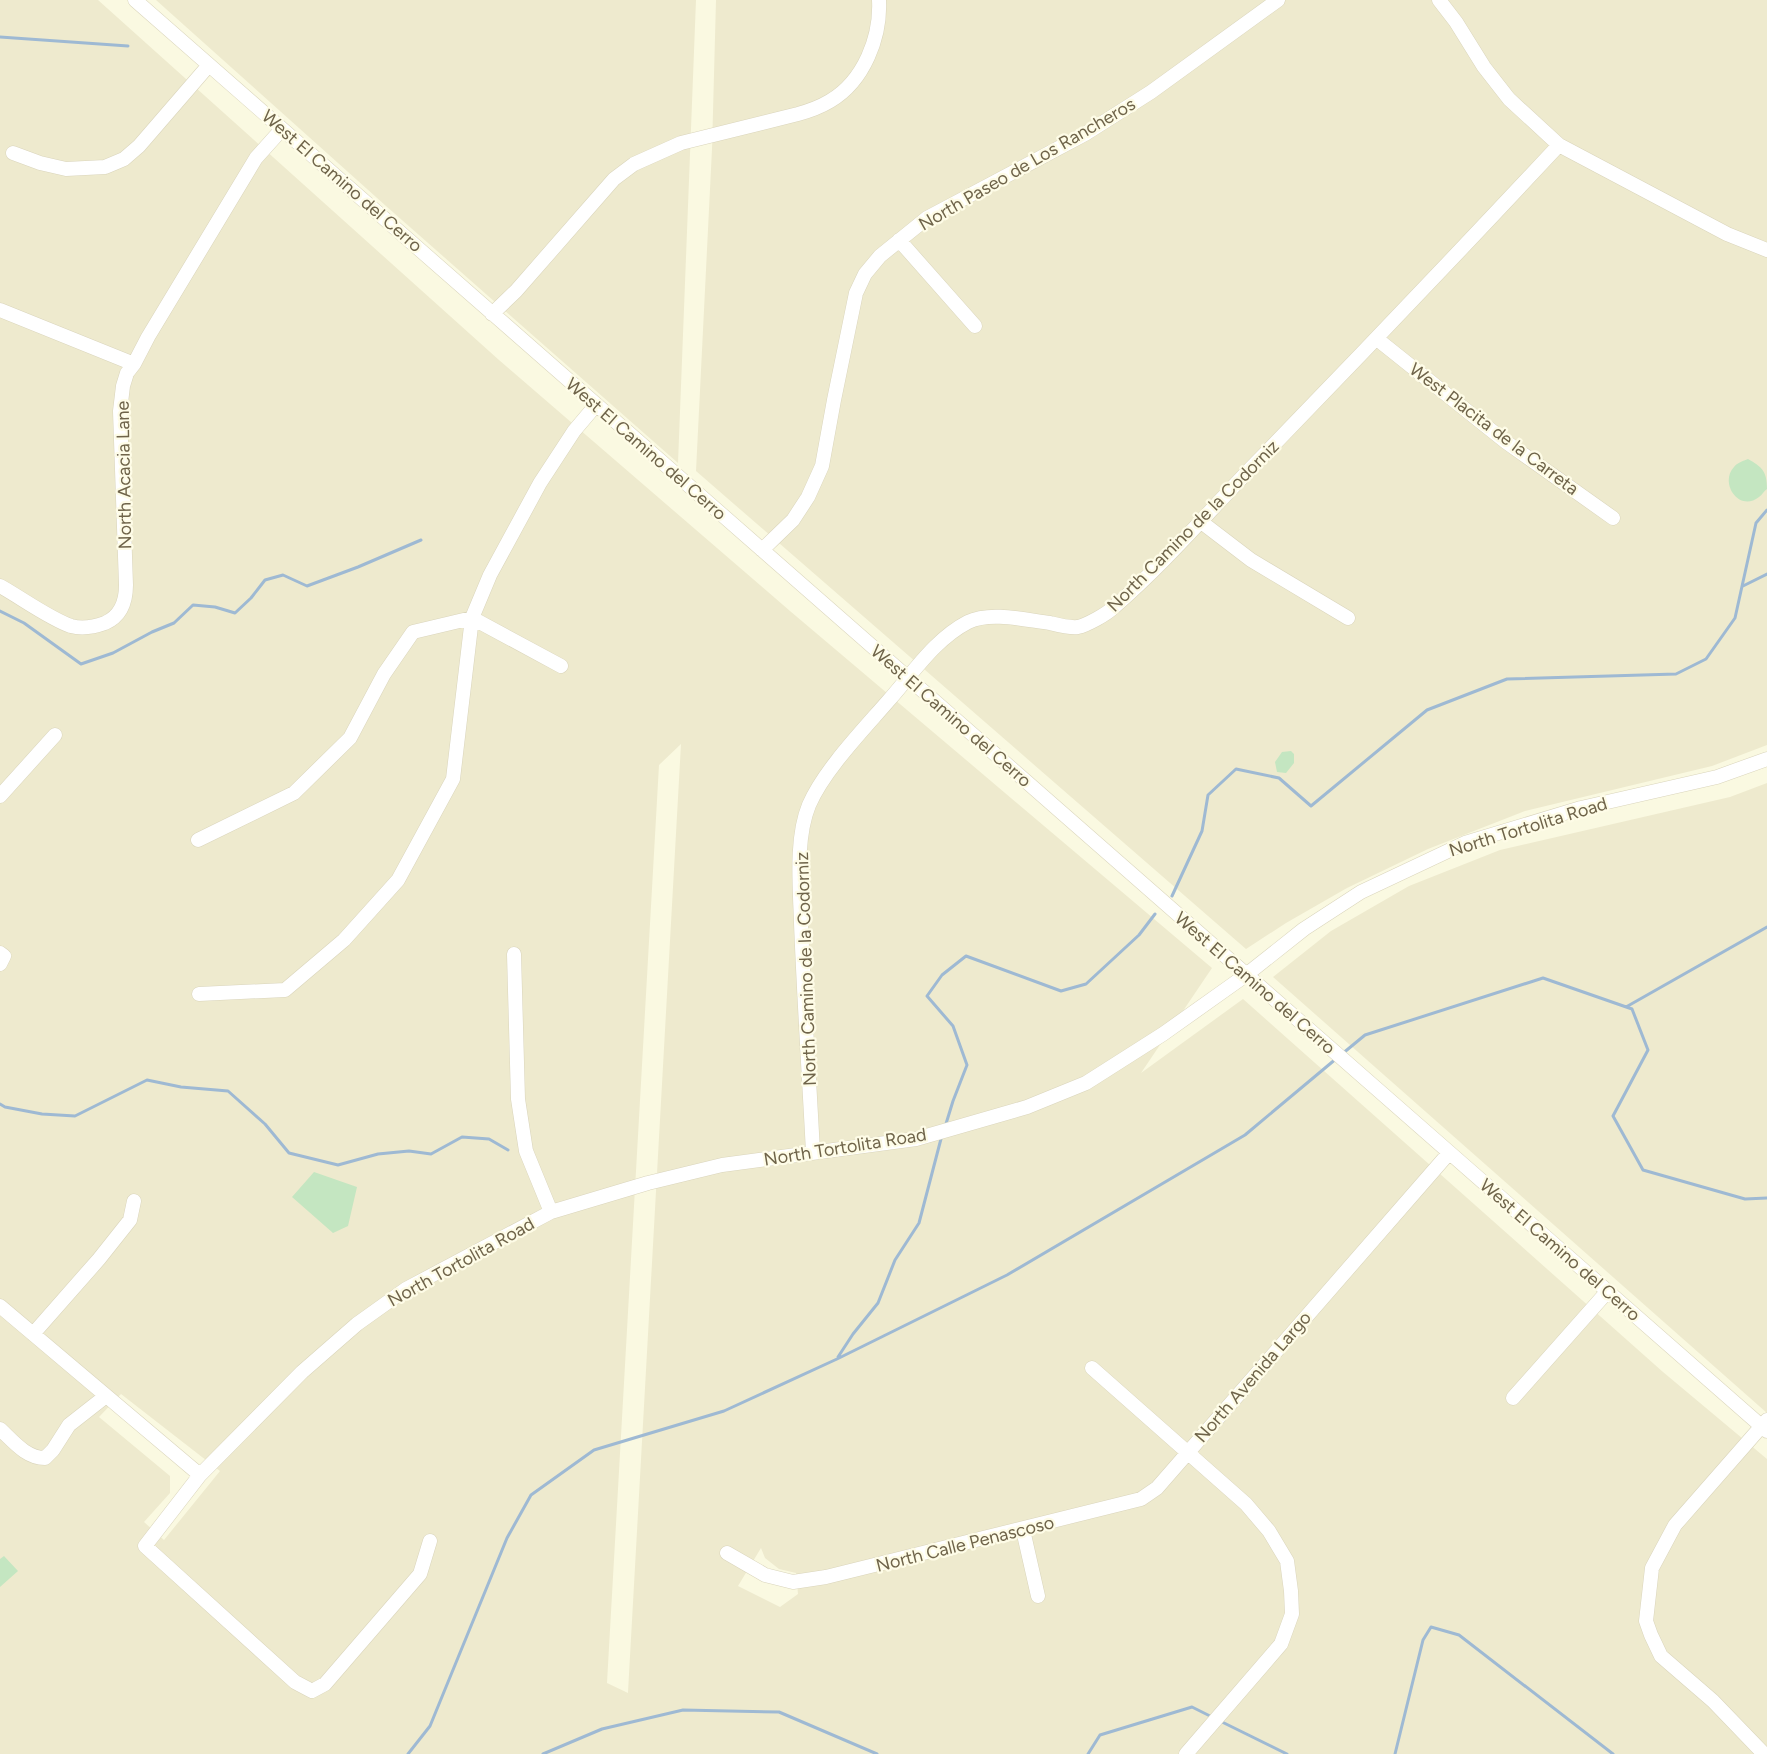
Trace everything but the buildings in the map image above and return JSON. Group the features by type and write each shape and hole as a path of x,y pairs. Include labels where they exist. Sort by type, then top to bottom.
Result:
{"street":[{"name":"West El Camino del Cerro","path":"135,0 1607,1292 1765,1426"},
{"path":"492,314 516,291 614,179 634,164 682,143 813,110 832,100 854,81 865,63 875,41 880,13 879,0"},
{"name":"North Paseo de Los Rancheros","path":"762,550 793,520 808,497 822,466 856,293 865,274 880,256 927,218 1085,134 1151,92 1278,0"},
{"path":"1439,0 1456,22 1484,67 1509,99 1559,145 1727,234 1767,250"},
{"path":"13,153 66,170 104,167 124,159 139,146 209,65"},
{"name":"North Acacia Lane","path":"0,586 70,626 97,626 108,622 120,612 126,596 126,585 120,411 123,386 127,373 256,158 282,129"},
{"name":"North Camino de la Codorniz","path":"813,1152 803,978 800,888 801,842 808,808 826,776 855,739 934,648 954,630 972,620 988,617 1017,618 1079,627 1105,615 1160,563 1377,339 1559,145"},
{"name":"North Paseo de Los Rancheros","path":"899,240 975,326"},
{"path":"0,310 134,364"},
{"name":"West Placita de la Carreta","path":"1377,339 1506,442 1613,518"},
{"path":"199,994 285,990 344,940 398,880 454,779 472,618 490,576 540,482 574,430 596,405"},
{"path":"1200,521 1251,560 1348,618"},
{"path":"198,840 294,794 350,738 384,674 413,632 472,618 561,666"},
{"path":"0,796 55,735"},
{"name":"North Tortolita Road","path":"430,1541 420,1574 325,1684 312,1691 295,1682 145,1546 200,1475 302,1372 357,1324 406,1289 551,1212 648,1183 722,1165 916,1139 1027,1107 1086,1083 1163,1034 1246,975 1304,929 1361,892 1465,843 1581,808 1717,777 1767,759"},
{"path":"0,953 4,956 0,964"},
{"path":"514,954 518,1099 526,1151 551,1212"},
{"name":"North Avenida Largo","path":"1186,1754 1281,1644 1292,1614 1287,1561 1268,1531 1246,1504 1188,1451 1450,1153"},
{"path":"33,1334 99,1259 130,1220 134,1201"},
{"path":"1513,1398 1607,1292"},
{"path":"0,1306 200,1475"},
{"path":"1092,1368 1188,1451"},
{"path":"0,1429 26,1453 37,1458 45,1458 53,1450 70,1425 106,1396"},
{"path":"1764,1754 1713,1701 1661,1656 1646,1621 1652,1568 1675,1524 1765,1426"},
{"name":"North Calle Penascoso","path":"727,1553 765,1575 793,1582 826,1578 1141,1500 1157,1488 1188,1451"},
{"path":"1023,1530 1038,1596"}],"shaded area":[{"path":"0,0 98,0 499,360 790,611 1212,968 1141,1073 1243,999 1663,1372 1767,1459 1767,1754 0,1754","holes":["681,744 628,1692 628,1693 607,1683 659,765","121,1394 220,1471 164,1540 144,1522 170,1493 170,1476 99,1417","761,1548 765,1558 779,1569 796,1573 798,1594 780,1607 738,1586"]},
{"path":"156,0 696,0 678,463 386,206"},
{"path":"716,0 1767,0 1767,745 1712,766 1525,811 1428,849 1347,888 1286,923 1246,949 696,471 712,149"},
{"path":"1767,783 1767,1413 1273,977 1331,931 1409,886 1500,850 1730,797"}],"green space":[{"path":"1748,459 1763,470 1766,478 1767,489 1752,501 1738,499 1730,488 1729,481 1734,467"},
{"path":"1291,751 1294,754 1294,763 1286,773 1277,772 1275,762 1282,752"},
{"path":"314,1172 357,1187 348,1226 333,1233 292,1197"},
{"path":"4,1556 18,1571 0,1587 0,1559"}],"waterway":[{"path":"0,37 128,46"},
{"path":"1172,896 1202,831 1208,795 1236,769 1279,778 1311,806 1427,710 1507,679 1676,674 1706,659 1735,618 1756,523 1767,510"},
{"path":"0,611 24,623 81,664 113,653 152,632 174,623 193,605 215,607 235,613 251,598 265,580 283,575 307,586 421,540"},
{"path":"1743,586 1767,574"},
{"path":"945,1127 967,1065 953,1026 927,996 942,975 966,956 1061,991 1086,984 1139,935 1155,914"},
{"path":"1626,1007 1767,927"},
{"path":"1342,1054 1365,1035 1543,978 1632,1009 1648,1050 1613,1116 1643,1170 1745,1199 1767,1198"},
{"path":"408,1754 430,1726 507,1538 531,1495 594,1450 724,1411 837,1359 1007,1275 1245,1135 1337,1058"},
{"path":"0,1104 5,1107 42,1114 75,1116 147,1080 181,1087 228,1091 265,1124 289,1153 338,1165 378,1154 409,1151 431,1154 462,1137 489,1139 508,1150"},
{"path":"838,1357 853,1334 878,1303 895,1260 919,1223 942,1135"},
{"path":"1395,1754 1423,1640 1431,1627 1459,1635 1613,1754"},
{"path":"1088,1754 1100,1735 1192,1707 1212,1717"},
{"path":"543,1754 602,1729 683,1710 779,1712 877,1754"},
{"path":"1220,1721 1287,1754"}]}
